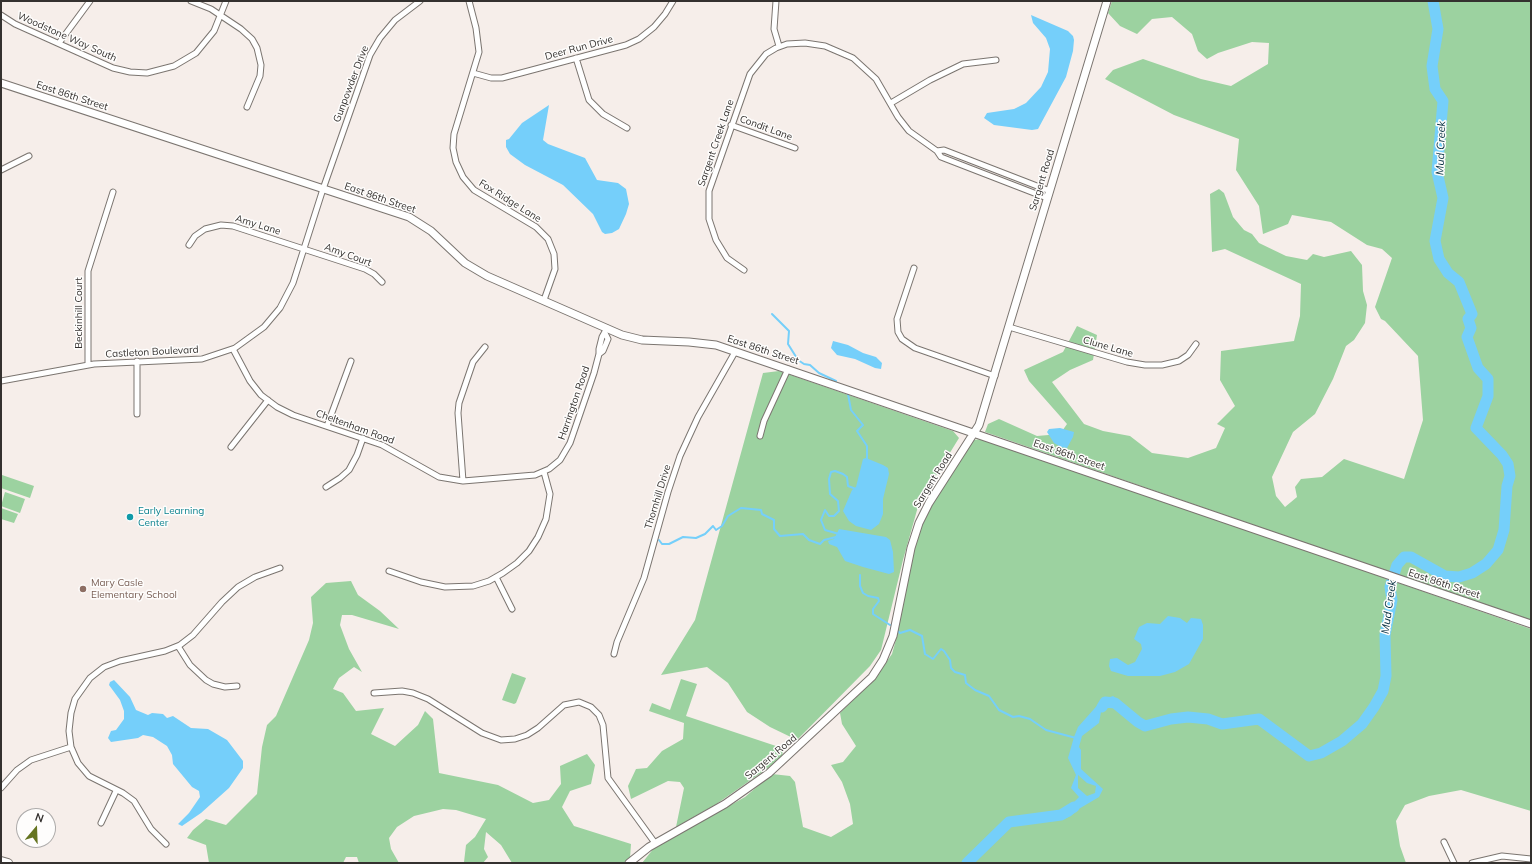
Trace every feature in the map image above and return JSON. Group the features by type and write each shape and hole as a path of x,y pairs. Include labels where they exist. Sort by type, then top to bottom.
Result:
{"main road":[{"path":"1,861 8,863"}],"street":[{"path":"59,43 90,1"},
{"path":"191,1 211,9 248,34 259,54 261,65 260,79 247,107"},
{"name":"Woodstone Way South","path":"1,15 15,24 121,70 144,73 161,70 180,64 196,53 211,36 221,16 226,1"},
{"name":"Fox Ridge Lane","path":"469,1 479,44 478,56 454,134 453,148 456,162 463,177 474,190 536,227 548,239 554,254 555,269 544,300"},
{"name":"Deer Run Drive","path":"473,73 491,78 502,78 620,47 639,39 660,21 672,1"},
{"path":"776,1 774,29 779,46 805,43 825,46 841,51 853,58 870,73 891,103 898,117 909,131 937,151 941,157 1049,194"},
{"name":"Sargent Road","path":"629,863 655,843 725,804 761,779 815,732 874,675 885,658 892,639 911,548 918,523 929,503 979,425 1107,1"},
{"name":"Gunpowder Drive","path":"323,189 370,55 391,24 417,2"},
{"name":"Sargent Creek Lane","path":"744,270 734,264 721,250 713,235 708,210 710,186 751,72 762,58 779,46"},
{"path":"576,58 589,100 604,114 627,128"},
{"path":"891,103 930,80 963,64 996,60"},
{"name":"East 86th Street","path":"1,84 399,214 417,222 431,231 472,267 487,276 544,300 606,331 642,340 699,342 716,345 1531,624"},
{"name":"Condit Lane","path":"731,125 795,148"},
{"path":"1,170 29,156"},
{"name":"Castleton Boulevard","path":"1,381 88,365 137,361 193,360 213,356 233,349 255,335 270,321 280,308 293,283 323,189"},
{"name":"Beckinhill Court","path":"88,365 88,271 114,192"},
{"name":"Amy Lane","path":"189,246 194,237 202,230 210,227 227,225 304,249"},
{"name":"Amy Court","path":"304,249 365,269 374,274 382,282"},
{"path":"914,268 897,319 898,329 902,339 915,348 995,376"},
{"name":"Clune Lane","path":"1009,327 1127,362 1145,365 1162,365 1179,361 1188,355 1196,344"},
{"name":"Harrington Road","path":"544,472 560,460 569,445 599,354 603,351 608,339 606,331"},
{"path":"463,481 459,403 473,362 485,347"},
{"name":"Cheltenham Road","path":"233,349 250,381 268,400 293,415 388,447 439,477 463,481 526,477 544,472"},
{"name":"Thornhill Drive","path":"614,654 617,642 644,578 668,492 680,456 698,417 734,352"},
{"path":"137,361 137,414"},
{"path":"327,426 351,361"},
{"path":"760,436 764,421 788,370"},
{"path":"231,447 268,400"},
{"path":"326,487 349,470 358,455 363,438"},
{"path":"389,571 420,582 445,587 472,586 496,577 521,559 534,544 543,527 548,511 550,497 544,472"},
{"path":"166,844 151,829 134,801 94,779 85,772 71,747 69,724 72,707 90,678 104,668 115,663 165,651 178,646 193,635 222,602 238,587 255,577 280,568"},
{"path":"496,577 512,609"},
{"path":"178,646 190,666 202,677 215,685 225,687 238,686"},
{"path":"374,693 402,691 414,693 428,699 482,734 501,740 515,739 532,732 564,705 579,702 591,707 599,715 603,726 608,778 655,843"},
{"path":"1,788 17,770 31,760 71,747"},
{"path":"101,823 116,791"},
{"path":"1444,842 1454,863"},
{"path":"1472,863 1502,856 1531,859"}],"green space":[{"path":"1112,1 1531,1 1531,621 985,432 988,424 999,419 1037,436 1060,434 1067,424 1029,381 1024,370 1063,352 1077,326 1097,335 1093,360 1070,370 1052,382 1084,424 1103,431 1130,436 1152,453 1188,458 1216,448 1225,428 1217,424 1235,406 1220,380 1221,351 1294,341 1300,316 1301,284 1225,249 1212,252 1210,194 1219,189 1224,193 1233,217 1244,230 1252,234 1259,243 1286,256 1307,260 1313,254 1324,257 1351,251 1362,265 1363,291 1367,305 1365,323 1354,340 1346,346 1333,379 1315,414 1293,432 1272,477 1276,496 1285,507 1297,497 1295,487 1301,479 1322,477 1344,459 1404,479 1423,420 1418,356 1385,321 1381,319 1375,307 1392,258 1382,249 1367,245 1331,222 1292,215 1288,224 1263,234 1259,206 1236,170 1239,139 1174,115 1105,79 1113,70 1143,59 1201,79 1231,86 1268,64 1269,43 1252,42 1218,53 1207,59 1198,51 1192,34 1172,17 1152,19 1137,34 1120,26 1108,13"},
{"path":"779,371 953,431 959,438 919,503 903,560 881,650 870,666 797,740 770,727 747,712 728,683 707,667 661,675 695,620 763,373"},
{"path":"981,439 1020,451 1531,629 1531,811 1461,790 1429,796 1405,805 1396,821 1400,846 1406,863 642,863 654,848 745,797 772,774 790,776 795,782 803,827 831,837 853,824 850,804 842,782 831,765 843,762 856,746 842,724 840,713 875,678 892,654 897,636 912,555 925,514 967,449 974,440"},
{"path":"2,475 34,486 30,498 1,488"},
{"path":"5,492 25,499 20,513 1,506"},
{"path":"1,508 18,514 14,523 1,519"},
{"path":"351,581 358,595 380,611 399,629 352,615 342,615 340,625 349,649 362,672 354,667 339,678 333,689 343,693 356,711 384,708 371,734 395,746 418,725 425,711 433,719 439,773 498,785 533,803 549,800 561,784 560,766 587,754 595,765 591,784 570,791 562,807 574,826 631,844 630,858 625,863 512,863 501,845 486,832 484,849 488,857 483,863 464,862 466,845 475,837 486,819 456,810 443,809 414,816 397,827 389,838 391,849 399,863 359,863 357,857 346,857 343,863 209,863 206,845 187,838 193,830 206,819 226,825 257,794 262,747 267,725 276,716 309,640 313,623 311,597 326,583"},
{"path":"512,673 526,678 516,703 514,704 502,700"},
{"path":"681,679 697,684 686,716 776,746 783,751 782,756 768,768 715,805 676,827 684,788 680,782 668,781 631,799 628,786 636,769 647,768 662,751 683,739 684,723 649,711 652,703 670,710"}],"water":[{"path":"1031,15 1068,31 1073,36 1073,51 1066,77 1038,129 1032,130 994,125 984,118 987,113 1014,109 1026,103 1041,87 1048,72 1050,49 1046,38 1033,23"},
{"path":"549,105 543,140 548,144 585,158 597,180 618,183 626,189 629,204 626,214 619,229 612,233 605,234 602,232 593,214 563,185 525,165 510,154 506,147 506,140 509,139 522,123"},
{"path":"833,341 848,345 863,353 876,357 882,363 881,369 875,368 855,359 837,355 831,348"},
{"path":"1060,428 1074,432 1067,448 1061,447 1054,443 1047,432 1049,429"},
{"path":"866,458 888,468 889,474 883,499 883,514 879,524 871,530 856,526 849,521 843,511 852,490 856,487 863,459"},
{"path":"839,529 886,537 890,540 893,552 894,572 889,574 845,561 837,547 829,544 828,541 834,539"},
{"path":"1168,616 1180,618 1187,623 1191,618 1201,619 1203,625 1203,639 1189,664 1175,672 1160,676 1128,676 1111,671 1109,666 1110,659 1117,658 1128,665 1135,662 1142,649 1141,644 1134,639 1139,627 1147,623 1160,624"},
{"path":"114,680 130,697 136,710 148,715 152,713 163,714 167,718 173,716 191,728 208,729 227,740 243,761 243,768 229,788 201,813 182,826 178,824 189,813 200,797 199,791 192,787 173,764 172,755 167,746 153,737 143,735 138,738 111,742 108,738 111,731 116,730 124,719 124,711 120,700 109,685 110,682"},
{"path":"1113,696 1117,699 1111,707 1101,712 1099,723 1082,736 1079,747 1081,750 1081,769 1103,789 1099,797 1077,810 1071,816 1062,820 1060,811 1072,804 1079,797 1071,788 1076,775 1068,758 1074,737 1078,727 1102,700","holes":["1078,775 1087,783 1096,786 1095,793 1087,796 1078,788"]}],"waterway":[{"name":"Mud Creek","path":"1102,707 1105,702 1115,703 1145,726 1171,719 1188,717 1208,719 1222,724 1259,719 1309,756 1321,753 1342,741 1362,724 1383,691 1386,676 1385,635 1392,600 1390,587 1397,565 1404,557 1411,557 1445,576 1459,577 1472,573 1486,564 1498,550 1504,530 1507,486 1510,476 1508,464 1502,455 1476,428 1488,396 1488,379 1478,368 1467,337 1471,328 1468,319 1472,314 1459,282 1448,273 1439,259 1435,241 1443,198 1437,172 1443,101 1435,89 1432,66 1438,29 1433,1"},
{"path":"772,314 789,331 788,344 798,360 804,364 810,365 819,373 836,381"},
{"path":"848,394 851,410 863,425 857,431 867,446 867,460"},
{"path":"839,534 825,530 821,520 825,510 829,516 834,516 839,511 838,501 830,494 829,479 831,472 835,471 843,474 847,477 848,486 856,489"},
{"path":"659,540 662,544 669,544 683,537 696,538 705,534 713,526 716,530 722,526 728,516 741,508 761,510 762,514 774,520 774,529 780,536 803,534 809,540 820,544 824,540 836,537"},
{"path":"860,575 860,586 863,593 868,596 878,598 879,601 873,609 873,614 890,625"},
{"path":"898,631 900,633 910,630 922,636 925,654 933,659 941,649 944,651 950,660 951,668 955,672 965,675 966,683 975,690 989,696 999,710 1013,717 1019,716 1030,719 1046,730 1076,738"},
{"name":"Mud Creek","path":"967,863 1009,822 1061,815 1074,807"}],"place":[{"name":"Early Learning Center","path":"130,517"},
{"name":"Mary Casle Elementary School","path":"83,589"}]}
